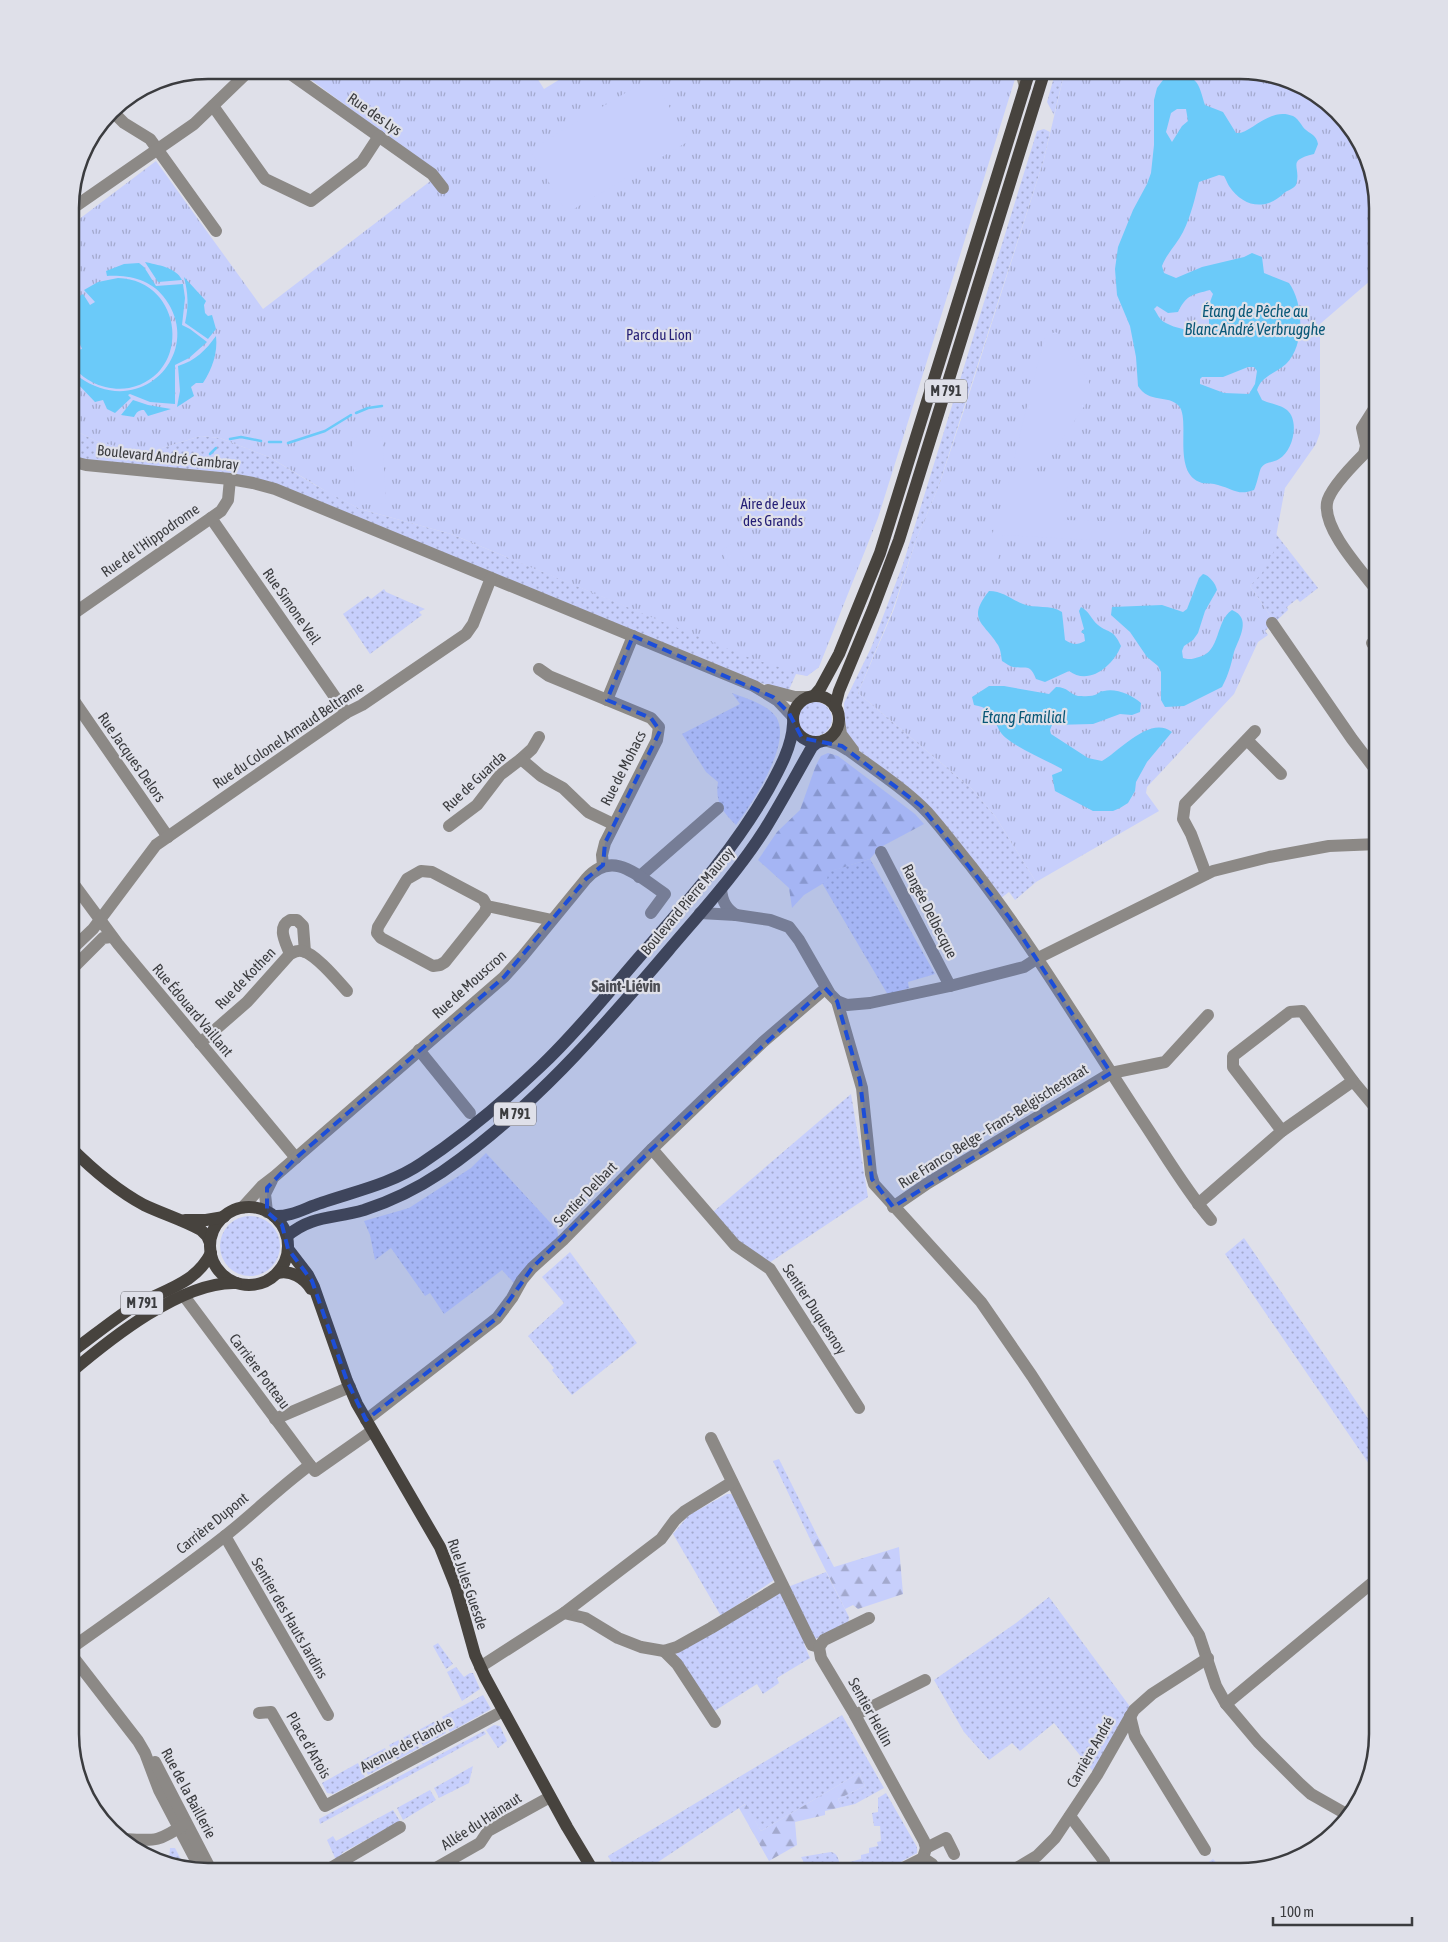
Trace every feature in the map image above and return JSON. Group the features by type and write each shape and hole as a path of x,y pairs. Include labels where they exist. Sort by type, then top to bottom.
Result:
{"main road":[{"name":"M 791","path":"812,696 820,689 839,654 880,552 1027,79"},
{"name":"M 791","path":"835,707 839,691 899,540 1042,79"},
{"path":"812,696 824,698 835,707 838,720 834,732 821,741 809,741 797,733 793,720 797,705 802,701 812,696"},
{"name":"Boulevard Pierre Mauroy","path":"270,1214 290,1215 317,1204 372,1188 407,1172 439,1152 478,1122 540,1067 580,1026 710,874 738,838 774,779 790,743 793,720"},
{"name":"Boulevard Pierre Mauroy","path":"287,1243 306,1222 362,1210 404,1194 423,1184 472,1149 520,1110 570,1062 721,890 764,830 814,744 821,741"},
{"path":"79,1156 106,1180 133,1198 204,1232 214,1263 221,1273 237,1284 259,1284 270,1279 278,1273 286,1260 287,1243 282,1225 270,1214 254,1208 242,1208 224,1217 206,1220 177,1219"},
{"path":"210,1248 215,1228 224,1217"},
{"name":"Rue Jules Guesde","path":"287,1243 314,1287 350,1386 369,1425 440,1547 453,1579 480,1668 550,1797 589,1863"},
{"name":"M 791","path":"79,1346 133,1307 194,1276 203,1267 210,1248"},
{"name":"Rue Jules Guesde","path":"278,1273 289,1273 304,1280 320,1304"},
{"name":"M 791","path":"79,1366 128,1328 154,1311 184,1296 216,1284 237,1284"}],"street":[{"path":"79,204 194,124 241,79"},
{"name":"Rue des Lys","path":"298,79 432,174 443,188"},
{"path":"1023,79 1025,87"},
{"path":"213,106 265,179 310,201 362,162 379,136"},
{"path":"118,116 150,140 216,231"},
{"path":"1369,417 1362,428 1366,446 1364,454 1333,491 1327,502 1327,513 1330,526 1336,537 1369,580"},
{"name":"Boulevard André Cambray","path":"79,464 230,479 262,485 754,686"},
{"name":"Rue de l'Hippodrome","path":"79,610 211,518 227,504 230,479"},
{"name":"Rue Simone Veil","path":"211,518 346,713"},
{"name":"Rue du Colonel Arnaud Beltrame","path":"79,942 100,921 152,849 168,836 346,713 362,705 466,634 475,621 492,578"},
{"path":"1272,623 1369,761"},
{"path":"607,700 633,636"},
{"name":"Rue de Mohacs","path":"539,669 549,676 651,718 658,723 660,731 657,740 602,849 603,866"},
{"path":"754,686 789,696 812,696"},
{"path":"754,686 777,700 793,720"},
{"name":"Rue Jacques Delors","path":"79,708 168,836"},
{"path":"838,720 844,738 866,763"},
{"path":"1206,874 1183,818 1185,804 1251,735 1280,774"},
{"name":"Rue de Guarda","path":"449,826 477,805 500,774 522,759 532,749 539,737"},
{"path":"821,741 842,746 866,763 928,814 995,898 1038,958 1111,1073 1198,1204 1211,1220"},
{"name":"Rue de Guarda","path":"522,759 541,776 563,788 588,812 613,824"},
{"path":"639,877 718,808"},
{"path":"837,1001 847,1005 860,1005 950,986 1024,967 1038,958 1206,874 1269,857 1329,846 1369,844"},
{"name":"Rangée Delbecque","path":"880,852 950,986"},
{"path":"603,866 622,866 665,894 651,912"},
{"name":"Rue de Mouscron","path":"242,1208 262,1186 504,977 590,874 603,866"},
{"path":"487,906 479,920 440,966 433,966 381,938 377,933 378,927 407,879 421,871 432,872 483,899 487,906 552,920"},
{"path":"721,890 724,904 736,915"},
{"name":"Rue Édouard Vaillant","path":"79,892 111,936 296,1158"},
{"path":"700,913 736,915 770,920 792,930 826,988 837,1001 862,1088 872,1179 876,1188 985,1308 1071,1435 1195,1628 1202,1640 1216,1686 1226,1704 1258,1742 1300,1784 1311,1794 1343,1812"},
{"name":"Rue de Kothen","path":"200,1044 247,1002 290,954 298,951 305,952 303,926 297,920 290,920 284,924 282,930 290,954"},
{"path":"79,962 103,938 111,936"},
{"path":"305,952 347,991"},
{"name":"Sentier Delbart","path":"369,1425 497,1318 526,1276 652,1149 776,1031 826,988"},
{"path":"1282,1132 1233,1067 1233,1056 1290,1012 1302,1011 1369,1100"},
{"name":"Rue Franco-Belge - Frans-Belgischestraat","path":"893,1207 928,1183 1111,1073 1165,1062 1208,1015"},
{"path":"419,1050 470,1113"},
{"path":"1198,1204 1282,1132 1353,1081"},
{"name":"Sentier Duquesnoy","path":"652,1149 735,1245 770,1269 859,1408"},
{"name":"Rue de Mouscron","path":"270,1214 265,1194 275,1176"},
{"name":"Carrière Potteau","path":"184,1296 310,1465"},
{"path":"275,1419 350,1386"},
{"name":"Carrière Dupont","path":"79,1645 156,1590 225,1536 286,1482 310,1465 315,1471 369,1425"},
{"name":"Sentier Hellin","path":"711,1438 812,1645 819,1647 821,1658 907,1800 924,1853"},
{"path":"480,1668 564,1613 661,1539 675,1520 685,1511 732,1482"},
{"name":"Sentier des Hauts Jardins","path":"225,1536 328,1715"},
{"path":"564,1613 585,1618 618,1638 642,1648 664,1651 694,1638 782,1585"},
{"path":"1226,1704 1369,1585"},
{"path":"819,1647 824,1640 869,1618"},
{"path":"664,1651 677,1664 716,1722"},
{"name":"Carrière André","path":"1025,1863 1043,1850 1055,1838 1102,1766 1130,1716 1146,1698 1208,1658"},
{"name":"Rue de la Baillerie","path":"79,1663 132,1733 146,1747 183,1825 198,1863"},
{"path":"855,1715 925,1680"},
{"name":"Avenue de Flandre","path":"325,1806 503,1711"},
{"name":"Place d'Artois","path":"259,1714 271,1712 325,1806"},
{"path":"1130,1716 1135,1736 1205,1850"},
{"name":"Allée du Hainaut","path":"445,1863 480,1844 488,1832 550,1797"},
{"path":"1070,1816 1104,1861"},
{"path":"133,1839 156,1840 165,1837 183,1825"},
{"name":"Rue de la Baillerie","path":"183,1825 206,1863"},
{"path":"339,1863 400,1826"},
{"path":"909,1863 946,1838 954,1854"},
{"path":"924,1853 931,1863"}],"highlighted area":[{"path":"633,636 773,697 789,713 802,738 842,746 921,806 1009,917 1111,1073 893,1207 872,1179 860,1081 837,1001 825,988 652,1149 532,1268 497,1318 366,1420 347,1381 312,1281 288,1249 282,1225 267,1212 267,1188 296,1158 504,977 586,879 603,865 605,843 660,731 651,718 607,700"}],"green space":[{"name":"Parc du Lion","path":"310,79 538,79 544,89 560,79 1015,79 878,518 819,667 807,676 750,658 451,534 360,509 269,457 220,438 201,436 155,450 131,450 96,441 79,432 79,219 156,161 263,309 438,174"},
{"path":"649,79 653,79 689,141 567,213 530,150"},
{"path":"1053,79 1063,79 1054,115 1047,102"},
{"path":"1063,79 1249,79 1265,81 1290,89 1319,105 1348,136 1356,151 1368,191 1369,282 1320,324 1320,433 1316,444 1285,488 1273,553 1262,573 1250,586 1275,622 1265,631 1268,635 1258,642 1234,694 1147,787 1146,793 1159,811 1036,882 995,816 972,789 858,693 894,609 916,540 938,488 1044,159"},
{"path":"1044,129 1050,132 1044,159 938,488 916,540 893,609 858,693 972,789 995,816 1036,882 1015,900 1009,892 1001,898 876,766 850,742 845,728 844,703 871,648 903,564 1037,131"},
{"path":"1056,332 1088,380 1092,391 1089,399 1048,461 1035,469 1020,469 1013,462 1045,335"},
{"path":"79,432 96,441 131,450 155,450 201,436 220,438 269,457 360,509 451,534 664,622 674,614 819,667 807,676 796,674 788,692 746,678 299,495 79,460"},
{"path":"382,436 386,503 356,505 352,438"},
{"path":"1010,474 1068,474 1066,520 1143,523 1143,543 1003,535 998,560 984,559 1008,487"},
{"path":"1276,534 1318,588 1300,602 1297,599 1287,607 1288,610 1275,622 1250,586 1267,562"},
{"path":"736,542 746,564 730,570 721,550"},
{"path":"384,589 386,592 425,609 419,612 422,615 370,654 343,614 368,596 371,599"},
{"path":"732,693 767,708 776,717 780,728 775,757 760,788 736,825 721,806 717,789 718,782 706,772 682,734 740,704"},
{"path":"815,702 822,703 827,707 831,712 831,726 827,731 822,735 815,736 808,735 803,731 799,726 798,719 799,712 803,707 808,703"},
{"path":"828,753 838,756 915,814 924,824 879,848 870,859 828,872 827,881 804,895 792,908 789,888 758,860 777,832 800,810 816,765 821,756"},
{"path":"870,859 935,974 908,982 909,988 888,995 822,883 827,881 827,872"},
{"path":"851,1094 868,1197 769,1263 748,1252 713,1212"},
{"path":"486,1153 557,1230 559,1239 514,1283 502,1270 444,1314 430,1293 425,1296 391,1248 375,1260 370,1235 364,1221 409,1208 471,1168"},
{"path":"250,1216 267,1221 275,1229 280,1246 275,1263 267,1271 250,1276 233,1271 225,1263 220,1246 225,1229 233,1221"},
{"path":"1244,1238 1369,1420 1369,1464 1225,1254"},
{"path":"570,1252 637,1343 572,1395 552,1370 554,1368 528,1336 564,1303 542,1277"},
{"path":"779,1459 817,1535 810,1539 773,1461"},
{"path":"727,1494 732,1494 774,1580 721,1616 673,1534 689,1515"},
{"path":"817,1535 834,1567 899,1547 903,1594 858,1609 853,1605 845,1609 810,1539"},
{"path":"826,1572 849,1617 848,1624 804,1644 810,1658 777,1678 779,1683 763,1694 757,1684 713,1712 675,1652 788,1587"},
{"path":"1049,1597 1131,1708 1095,1774 1054,1723 1020,1751 1012,1743 989,1760 964,1732 934,1680 1016,1623"},
{"path":"438,1643 453,1664 446,1669 433,1646"},
{"path":"456,1667 464,1677 473,1673 480,1689 462,1701 447,1672"},
{"path":"483,1695 491,1709 450,1732 442,1717"},
{"path":"842,1715 884,1788 855,1804 842,1807 838,1799 865,1786 859,1773 761,1831 745,1804 656,1863 612,1863 608,1856"},
{"path":"439,1719 446,1733 423,1746 415,1732"},
{"path":"494,1725 500,1726 507,1741 498,1748 486,1730"},
{"path":"484,1731 486,1734 320,1824 319,1819"},
{"path":"412,1733 419,1748 397,1760 389,1745"},
{"path":"385,1748 392,1762 368,1775 361,1761"},
{"path":"358,1763 365,1777 333,1794 327,1793 322,1783"},
{"path":"473,1766 469,1783 439,1798 434,1788"},
{"path":"859,1773 865,1786 838,1799 842,1807 825,1811 825,1815 795,1822 797,1845 769,1861 739,1808 746,1804 761,1831"},
{"path":"430,1790 436,1800 403,1820 397,1808"},
{"path":"886,1793 917,1847 917,1853 899,1863 846,1863 861,1859 861,1855 869,1853 869,1848 878,1846 877,1842 881,1841 880,1826 874,1826 872,1813 878,1812 878,1798"},
{"path":"393,1810 400,1821 342,1853 341,1858 336,1860 327,1840 333,1836 336,1841"},
{"path":"170,1848 175,1848 182,1861 169,1857"},
{"path":"831,1852 838,1857 839,1863 804,1863 801,1857"},
{"path":"1213,1859 1217,1863 1207,1863"}],"water":[{"name":"Étang de Pêche au Blanc André Verbrugghe","path":"1193,79 1200,90 1205,105 1223,112 1236,133 1247,130 1268,118 1284,114 1293,116 1299,121 1315,137 1318,144 1314,154 1297,162 1296,185 1269,203 1254,204 1247,202 1235,193 1224,176 1219,175 1199,182 1186,226 1162,266 1164,273 1176,278 1202,267 1244,257 1252,253 1262,257 1264,273 1289,283 1298,302 1300,324 1297,346 1286,364 1265,378 1257,390 1262,400 1281,406 1291,415 1294,428 1293,436 1284,455 1277,460 1265,464 1261,468 1254,490 1248,492 1236,491 1216,484 1202,483 1193,478 1187,469 1184,459 1182,413 1175,402 1148,395 1142,392 1138,386 1136,357 1130,326 1117,295 1115,269 1118,247 1151,173 1154,145 1154,100 1157,88 1163,80","holes":["1177,109 1186,109 1188,121 1182,126 1172,142 1166,132 1171,113","1210,290 1213,294 1207,310 1209,324 1205,327 1187,330 1169,325 1161,319 1154,309 1157,306 1168,313 1178,312 1187,298","1248,367 1254,367 1257,371 1255,384 1249,394 1224,393 1200,384 1202,377 1223,377"]},
{"path":"145,262 171,269 182,280 158,282"},
{"path":"139,263 144,267 156,286 183,284 185,298 182,325 207,342 189,358 175,365 175,404 150,402 130,394 128,395 131,398 115,413 107,409 103,400 95,402 79,385 79,377 103,389 125,391 145,385 161,374 172,357 177,338 175,317 163,296 157,290 138,279 123,276 107,276 106,271 124,264"},
{"path":"184,277 206,301 204,305 205,313 208,316 212,315 216,329 208,339 185,323 188,300"},
{"path":"118,278 140,283 157,294 167,310 172,329 171,348 164,366 150,380 129,388 110,388 92,382 79,373 79,350 82,349 79,344 79,296 83,294 90,305 95,302 84,290 98,282"},
{"path":"216,336 215,355 206,378 203,383 196,383 191,387 194,396 177,407 180,391 178,366 200,354"},
{"path":"133,400 171,409 148,416 144,410 140,410 134,417 121,415"},
{"path":"1203,574 1212,580 1217,590 1205,611 1198,633 1193,640 1184,646 1182,651 1183,658 1197,658 1206,654 1215,643 1223,621 1232,610 1238,614 1243,623 1241,635 1228,675 1222,687 1184,706 1165,707 1161,700 1161,672 1158,666 1147,657 1130,632 1111,615 1112,607 1162,605 1183,612 1187,609 1199,578"},
{"name":"Étang Familial","path":"989,591 994,591 1028,605 1053,608 1062,612 1065,640 1073,644 1085,641 1084,634 1081,632 1084,629 1079,611 1081,607 1098,625 1113,634 1121,646 1112,660 1100,672 1084,676 1069,671 1045,682 1036,679 1030,669 1013,667 1002,661 998,645 980,620 978,615 979,608"},
{"name":"Étang Familial","path":"989,686 1004,686 1049,694 1056,687 1060,687 1078,696 1093,696 1101,691 1114,690 1129,695 1141,703 1140,712 1132,715 1120,714 1093,724 1052,725 1051,734 1088,758 1102,761 1136,736 1154,728 1163,728 1172,732 1147,762 1136,782 1135,791 1128,803 1113,811 1093,811 1055,791 1052,775 1062,771 1062,769 1006,738 988,710 974,705 972,697"}],"waterway":[{"path":"356,413 368,408 382,406"},
{"path":"288,443 325,431 351,415"},
{"path":"230,439 241,437 261,441"},
{"path":"269,442 281,442"},
{"path":"210,454 216,448"}],"district":[{"name":"Saint-Liévin","path":"626,986"}],"park label":[{"name":"Aire de Jeux des Grands","path":"773,512"}]}
